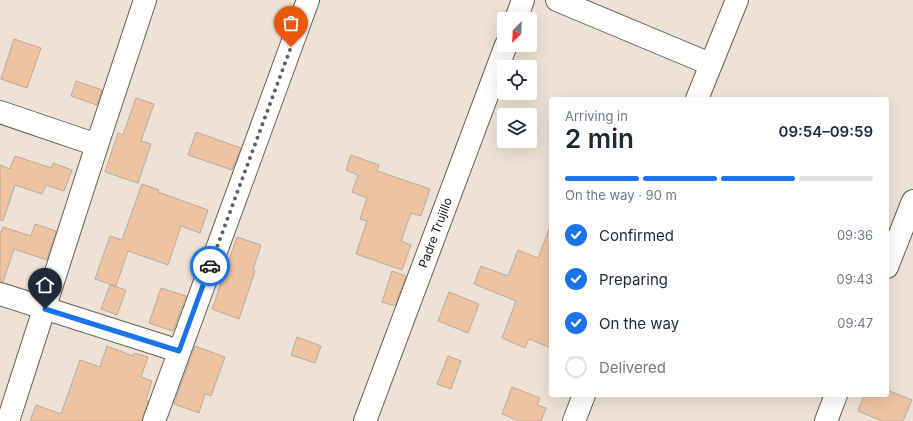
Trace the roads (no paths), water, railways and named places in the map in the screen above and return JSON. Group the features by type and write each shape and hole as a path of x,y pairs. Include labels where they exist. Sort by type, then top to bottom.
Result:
{"street":[{"path":"8,421 145,0"},
{"path":"519,12 523,0"},
{"path":"557,0 710,64"},
{"path":"698,97 737,0"},
{"path":"154,421 303,1"},
{"name":"Padre Trujillo","path":"364,421 503,52"},
{"path":"0,112 97,145"},
{"path":"889,262 913,201"},
{"path":"0,294 179,351"},
{"path":"574,421 583,397"},
{"path":"826,421 835,397"}]}
